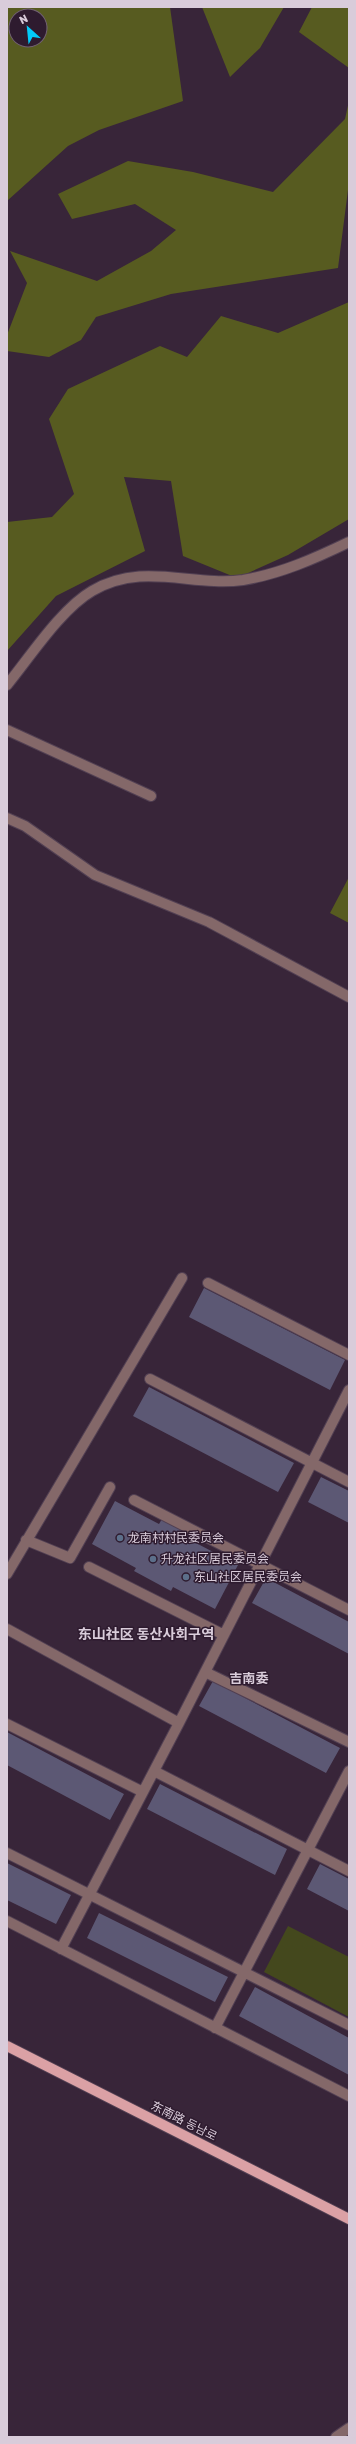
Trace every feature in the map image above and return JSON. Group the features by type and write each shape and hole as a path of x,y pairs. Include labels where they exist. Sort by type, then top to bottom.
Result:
{"main road":[{"name":"东南路 동남로","path":"7,2046 348,2217"}],"street":[{"path":"7,685 60,618 91,591 117,580 150,574 209,581 244,580 308,562 349,542"},
{"path":"7,730 151,796"},
{"path":"7,818 25,826 95,875 209,922 349,997"},
{"path":"7,1574 182,1278"},
{"path":"208,1283 349,1355"},
{"path":"150,1379 349,1482"},
{"path":"60,1949 180,1723 259,1564 349,1390"},
{"path":"26,1540 70,1558 110,1487"},
{"path":"134,1500 349,1610"},
{"path":"89,1567 224,1635"},
{"path":"7,1629 180,1723"},
{"path":"205,1672 349,1742"},
{"path":"7,1724 143,1792"},
{"path":"154,1770 349,1871"},
{"path":"215,2028 349,1771"},
{"path":"7,1852 349,2025"},
{"path":"7,1921 349,2096"},
{"path":"336,2437 349,2428"}],"green space":[{"path":"7,7 170,7 183,101 99,130 68,146 7,201"},
{"path":"202,7 284,7 260,48 230,77"},
{"path":"312,7 349,7 349,68 299,32"},
{"path":"349,101 349,182 338,268 171,294 96,317 81,340 49,357 7,351 7,335 27,283 10,251 97,281 151,251 176,230 135,204 72,219 58,194 128,161 193,172 273,192 345,119"},
{"path":"349,302 349,519 288,555 237,578 183,556 171,481 124,477 145,551 56,596 7,651 7,522 52,517 74,494 49,419 68,389 160,346 187,357 221,316 278,333"},
{"path":"349,877 349,923 330,913"},
{"path":"288,1926 349,1957 349,2017 264,1972"}],"building":[{"path":"204,1288 345,1360 330,1390 189,1317"},
{"path":"149,1387 294,1463 278,1492 133,1416"},
{"path":"321,1477 349,1491 349,1523 308,1502"},
{"path":"115,1501 159,1524 162,1519 199,1538 196,1543 238,1565 215,1609 173,1587 171,1591 134,1571 136,1568 92,1544"},
{"path":"266,1578 349,1622 349,1654 252,1603"},
{"path":"213,1681 340,1748 326,1773 199,1706"},
{"path":"7,1732 124,1794 110,1820 7,1765"},
{"path":"160,1784 287,1849 275,1875 147,1809"},
{"path":"7,1863 71,1895 56,1924 7,1900"},
{"path":"320,1864 349,1879 349,1911 307,1889"},
{"path":"99,1913 228,1977 215,2002 87,1938"},
{"path":"255,1987 349,2038 349,2075 239,2016"}],"place":[{"name":"龙南村村民委员会","path":"120,1538"},
{"name":"升龙社区居民委员会","path":"153,1559"},
{"name":"东山社区居民委员会","path":"186,1577"}],"district":[{"name":"东山社区 동산사회구역","path":"146,1634"},
{"name":"吉南委","path":"249,1678"}]}
